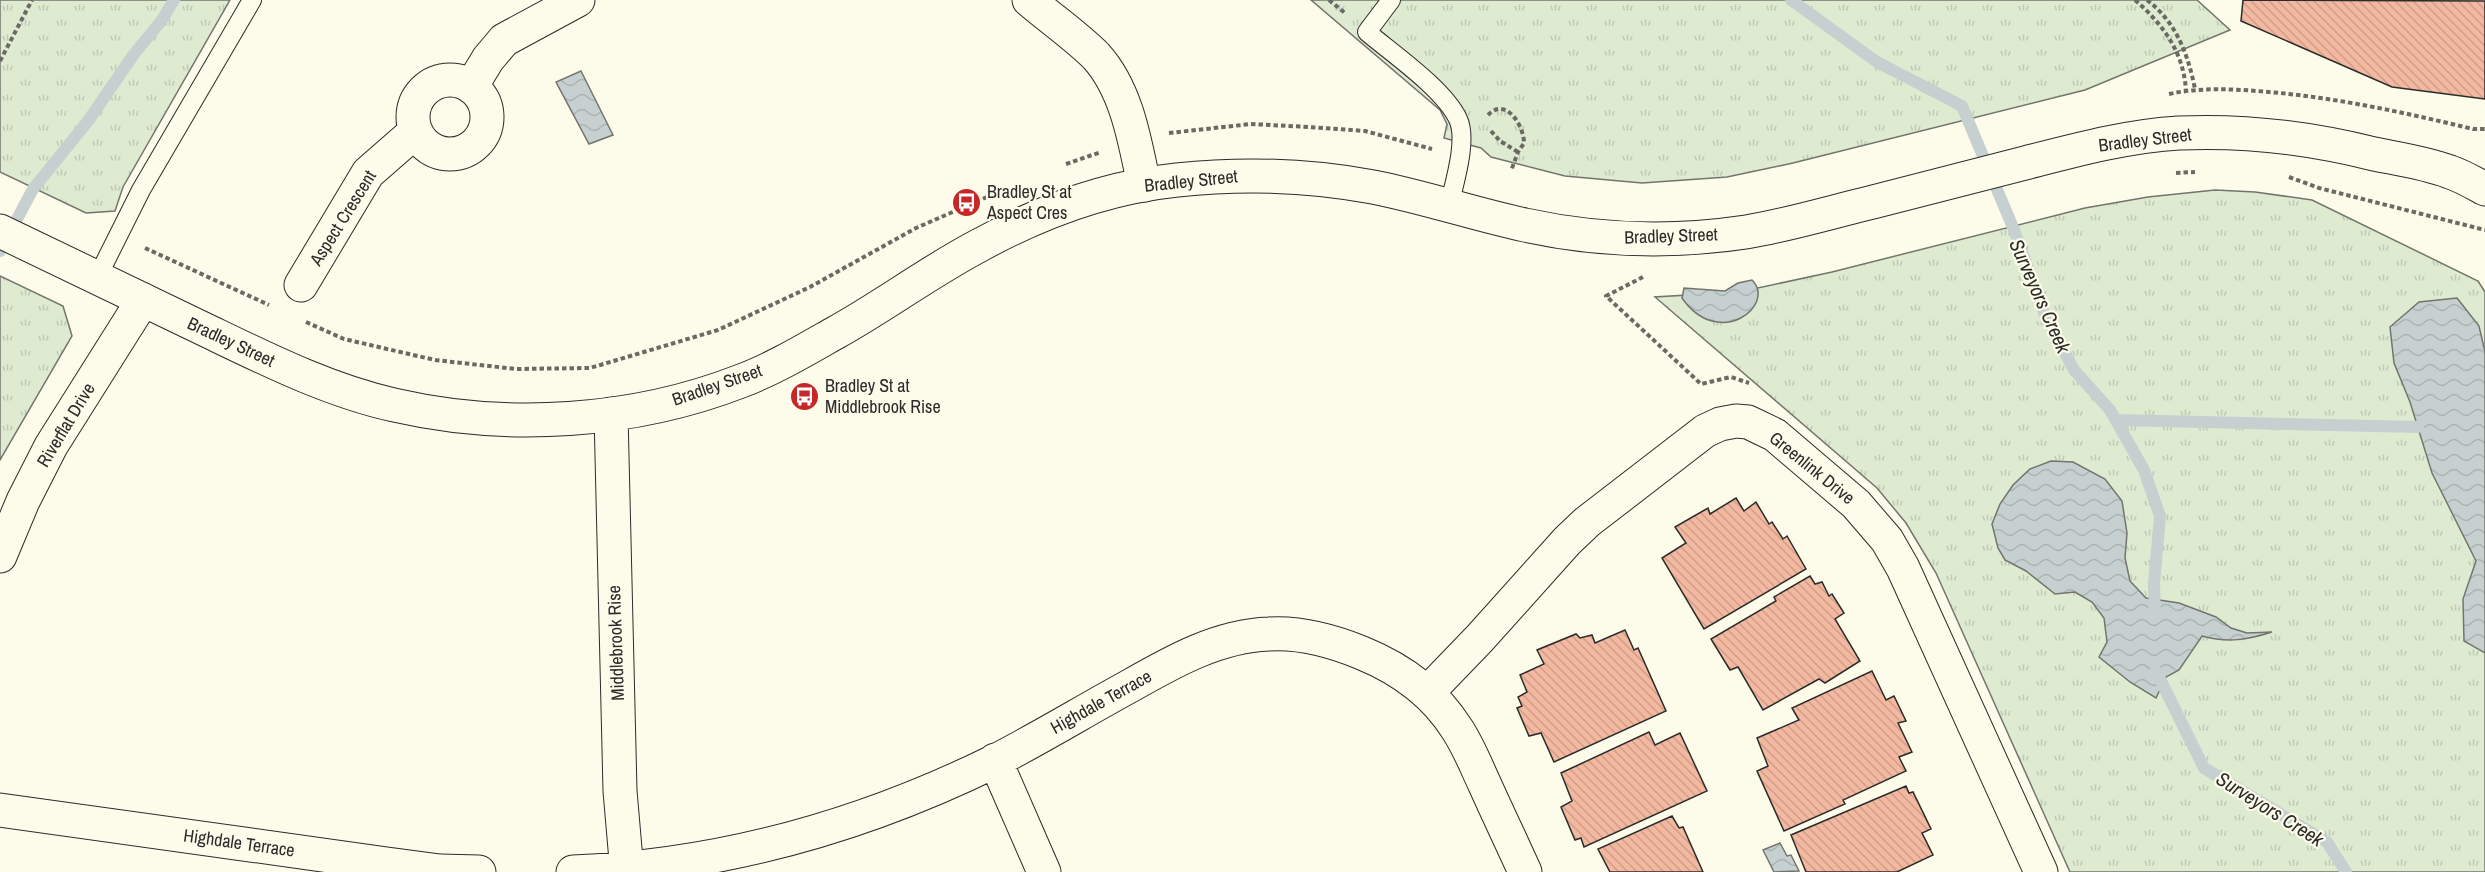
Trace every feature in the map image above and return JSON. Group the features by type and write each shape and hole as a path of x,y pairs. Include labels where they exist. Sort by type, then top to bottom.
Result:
{"street":[{"path":"471,87 488,59 504,40 578,0"},
{"path":"1029,0 1095,56 1105,69 1114,85 1135,142 1144,185"},
{"path":"449,80 471,87 480,95 486,106 485,131 478,142 468,149 444,154 432,150 416,131 413,120 414,108 427,89 437,83 449,80"},
{"name":"Aspect Crescent","path":"301,285 368,173 416,131"},
{"name":"Bradley Street","path":"0,231 259,356 326,383 388,404 456,417 518,419 611,414 701,395 747,379 841,330 986,241 1062,208 1144,185 1191,179 1251,176 1305,178 1369,187 1536,228 1607,238 1657,240 1751,231 1801,221 2090,147 2138,138 2186,134 2222,132 2304,139 2451,172 2485,189"},
{"name":"Bradley Street","path":"2451,172 2485,168"},
{"name":"Riverflat Drive","path":"0,556 23,501 51,446 142,300"},
{"name":"Middlebrook Rise","path":"611,414 620,791 627,871"},
{"name":"Greenlink Drive","path":"1427,693 1587,522 1705,431 1720,424 1736,421 1748,422 1775,435 1856,504 1896,553 2041,872"},
{"name":"Highdale Terrace","path":"573,872 627,871 720,855 847,823 915,797 995,760 1178,659 1211,645 1268,633 1296,634 1350,648 1396,669 1427,693 1446,714 1466,744 1525,872"},
{"path":"995,760 1044,872"},
{"name":"Highdale Terrace","path":"0,810 440,871 478,872"}],"lane":[{"path":"85,272 120,236 141,190 252,0"},
{"path":"1391,0 1367,32 1434,89 1459,121 1461,156 1449,206"}],"path":[{"path":"0,61 32,0"},
{"path":"2135,0 2168,34 2180,58 2186,80 2186,134"},
{"path":"2147,0 2164,17 2179,38 2190,64 2195,89 2311,95 2396,111 2473,129 2485,129"},
{"path":"1485,121 1492,111 1498,109 1510,112 1522,127 1524,143 1510,171"},
{"path":"1055,168 1170,133 1251,124 1365,131 1461,156"},
{"path":"1489,129 1500,141 1518,152"},
{"path":"2164,173 2200,172"},
{"path":"2283,175 2319,188 2485,230"},
{"path":"297,317 344,339 435,360 516,369 590,368 718,330 810,286 916,228 991,195"},
{"path":"120,236 278,309"}],"green space":[{"path":"0,0 230,0 123,187 115,211 86,213 0,172"},
{"path":"1311,0 2197,0 2230,30 2085,90 1793,163 1727,177 1642,183 1565,176 1491,157 1481,148 1444,138 1447,124 1440,110"},
{"path":"2215,190 2255,192 2312,200 2478,281 2485,292 2485,872 2070,872 1936,573 1906,523 1877,488 1655,297 1739,292 1832,272 2085,208 2148,197"},
{"path":"0,276 63,306 72,336 0,460"}],"water":[{"path":"581,71 613,135 589,144 556,82"},
{"path":"1752,280 1758,290 1757,301 1751,311 1727,322 1712,321 1697,313 1682,298 1684,288 1725,291 1738,283"},
{"path":"2457,298 2479,326 2485,352 2485,653 2464,641 2463,599 2476,561 2432,473 2410,402 2394,363 2390,327 2419,302"},
{"path":"2051,461 2073,462 2105,479 2122,501 2127,533 2125,558 2130,581 2146,598 2179,603 2216,617 2231,628 2247,633 2272,632 2237,640 2202,636 2179,670 2166,677 2156,698 2130,682 2099,657 2107,642 2104,618 2092,602 2075,592 2055,594 2026,571 2005,560 1998,548 1992,524 2000,504 2013,485 2030,469"},
{"path":"1780,843 1787,856 1791,855 1799,871 1774,872 1763,850"}],"building":[{"path":"2243,0 2485,1 2485,99 2392,87 2241,21"},
{"path":"1736,498 1744,511 1756,502 1769,524 1772,522 1783,539 1787,536 1806,569 1704,629 1662,558 1686,543 1675,527 1708,508 1710,514"},
{"path":"1810,576 1815,584 1822,582 1829,596 1832,594 1844,613 1835,619 1860,661 1825,683 1819,679 1763,710 1738,667 1730,670 1711,639 1776,601 1774,597"},
{"path":"1625,630 1634,650 1638,648 1666,711 1554,762 1541,733 1529,736 1517,708 1522,706 1518,697 1527,692 1520,675 1544,664 1537,650 1576,634 1580,638 1592,635 1595,643"},
{"path":"1872,671 1886,700 1894,696 1906,721 1898,723 1912,752 1899,757 1906,771 1843,800 1845,804 1784,831 1757,771 1768,766 1757,738 1799,720 1792,708"},
{"path":"1649,732 1655,745 1680,733 1707,791 1584,847 1581,838 1575,840 1561,807 1572,801 1561,773"},
{"path":"1906,786 1909,793 1913,792 1931,829 1922,833 1933,855 1897,872 1806,872 1791,835"},
{"path":"1672,816 1679,828 1683,827 1703,872 1610,872 1598,849"}],"waterway":[{"path":"0,251 33,189 88,121 134,54 162,20 174,0"},
{"name":"Surveyors Creek","path":"1791,0 1877,62 1962,106 2014,230 2045,315 2074,370 2110,410 2144,470 2160,516 2154,584 2155,615"},
{"path":"2116,420 2418,427"},
{"name":"Surveyors Creek","path":"2156,671 2204,768 2327,842 2346,872"}],"place":[{"name":"Bradley St at Aspect Cres","path":"966,202"},
{"name":"Bradley St at Middlebrook Rise","path":"804,396"}]}
